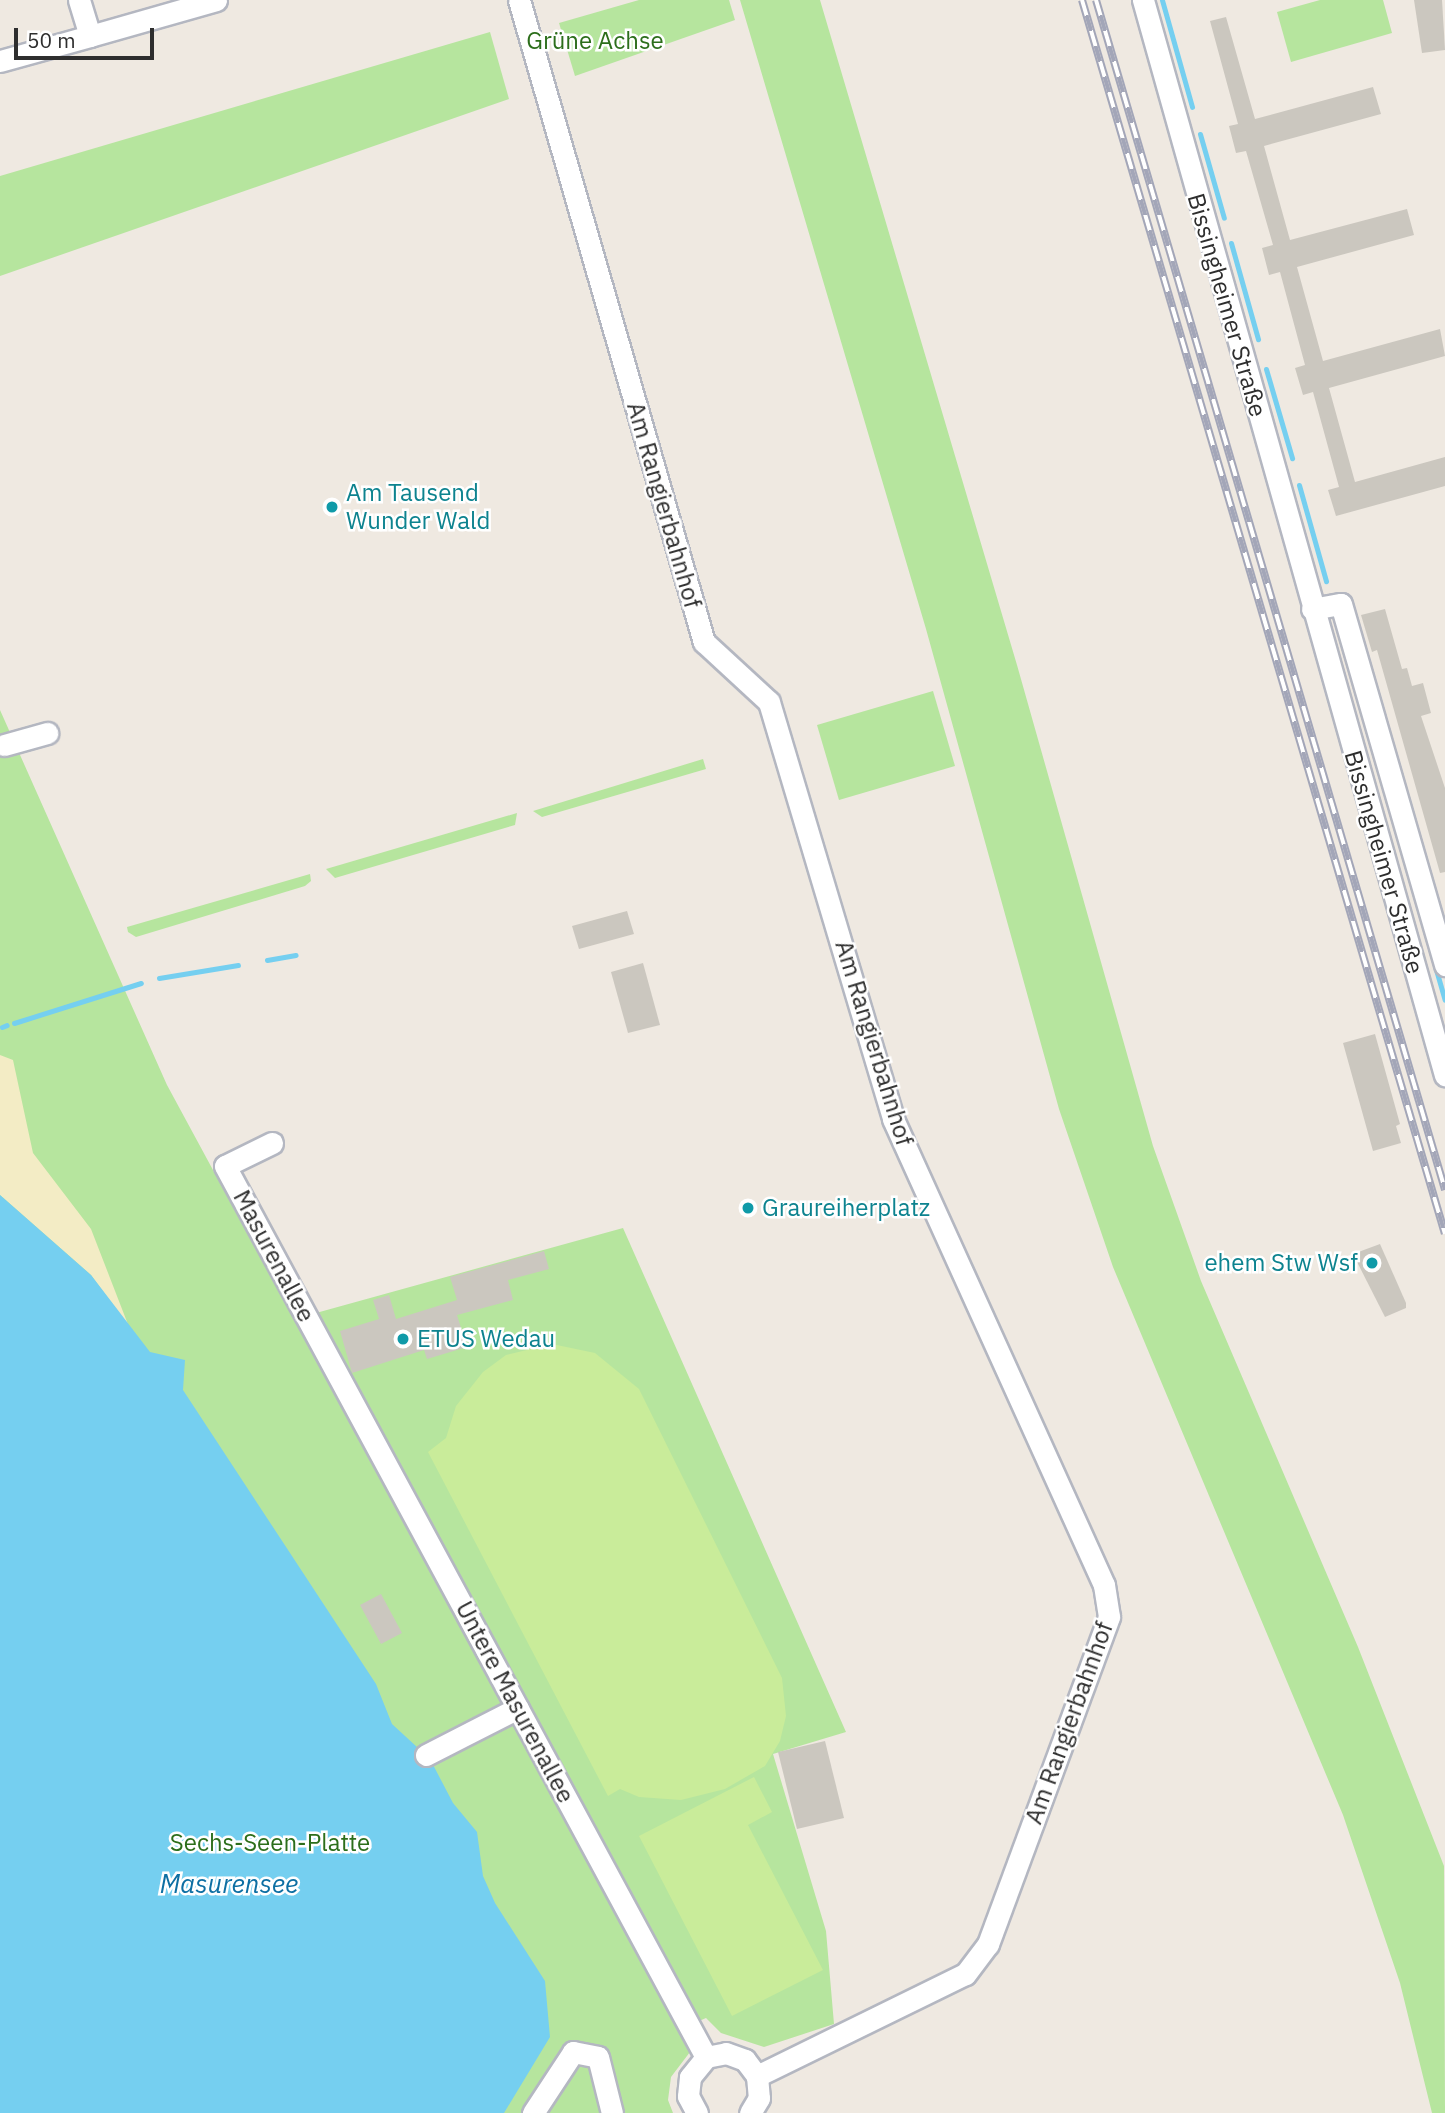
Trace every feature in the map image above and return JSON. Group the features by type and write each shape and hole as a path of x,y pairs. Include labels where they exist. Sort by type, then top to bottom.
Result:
{"street":[{"path":"79,0 90,36"},
{"path":"0,61 216,0"},
{"name":"Am Rangierbahnhof","path":"519,0 704,642 769,702 893,1119 1104,1586 1109,1617 988,1944 965,1975 757,2076"},
{"name":"Bissingheimer Straße","path":"1143,0 1445,1075"},
{"name":"Bissingheimer Straße","path":"1312,609 1341,604 1445,965"},
{"path":"4,745 47,733"},
{"name":"Masurenallee","path":"272,1143 225,1166 323,1347"},
{"name":"Untere Masurenallee","path":"323,1347 706,2057"},
{"path":"426,1755 518,1708"},
{"path":"533,2113 573,2052 598,2057 612,2113"},
{"path":"697,2113 688,2095 690,2077 706,2057 736,2055 757,2076 759,2098 750,2113"}],"green space":[{"name":"Grüne Achse","path":"639,0 729,0 735,20 575,76 559,23"},
{"path":"740,0 820,0 1017,665 1153,1146 1201,1281 1358,1647 1444,1866 1445,2113 1432,2113 1400,1983 1343,1815 1113,1267 1059,1109 926,629"},
{"path":"1320,0 1383,0 1392,33 1291,62 1277,12"},
{"name":"Grüne Achse","path":"490,32 509,99 0,276 0,176"},
{"path":"933,691 955,766 839,800 817,725"},
{"name":"Masurensee","path":"0,710 167,1085 690,2052 671,2077 668,2100 673,2113 0,2113"},
{"path":"703,759 706,769 542,817 533,811"},
{"path":"517,813 515,825 335,878 326,869"},
{"path":"310,874 311,881 305,886 136,937 128,932 127,927"},
{"path":"623,1228 846,1732 773,1754 826,1931 834,2024 764,2047 721,2033 706,2018 699,2021 316,1313"},
{"path":"552,1344 595,1353 639,1389 782,1678 786,1716 780,1741 765,1766 725,1789 681,1800 639,1797 620,1789 608,1796 428,1452 446,1438 456,1406 483,1372 506,1355"},
{"path":"754,1777 772,1812 748,1825 823,1970 732,2016 639,1836"}],"sand":[{"path":"0,1055 13,1060 33,1153 91,1229 129,1327 91,1275 0,1195"}],"water":[{"name":"Masurensee","path":"0,1195 91,1275 150,1352 185,1360 183,1390 376,1684 392,1724 430,1759 453,1803 477,1832 483,1876 495,1903 545,1981 550,2037 504,2113 0,2113"}],"building":[{"path":"1414,0 1442,0 1445,50 1422,53"},
{"path":"1226,17 1255,119 1373,87 1381,114 1264,146 1290,240 1407,209 1414,235 1297,267 1323,361 1440,329 1445,356 1329,388 1355,482 1445,457 1445,486 1336,516 1328,490 1339,487 1313,392 1303,395 1295,368 1305,365 1280,272 1269,275 1262,248 1273,245 1246,151 1236,153 1229,126 1238,124 1210,21"},
{"path":"1385,609 1402,669 1407,668 1412,686 1423,683 1431,713 1421,716 1445,788 1445,872 1440,873 1377,650 1372,652 1361,615"},
{"path":"627,911 634,934 579,949 572,926"},
{"path":"643,963 660,1025 628,1033 611,972"},
{"path":"1375,1034 1400,1124 1396,1126 1401,1143 1373,1151 1343,1043"},
{"path":"1380,1244 1406,1303 1406,1308 1385,1317 1353,1254"},
{"name":"ETUS Wedau","path":"544,1251 549,1269 508,1280 513,1300 457,1315 467,1347 427,1359 424,1350 352,1373 340,1331 379,1319 373,1300 389,1295 396,1319 457,1300 450,1277"},
{"path":"381,1594 402,1633 381,1644 360,1605"},
{"path":"825,1741 844,1818 797,1829 778,1752"}],"waterway":[{"path":"1162,0 1192,107"},
{"path":"1200,134 1224,218"},
{"path":"1231,243 1258,339"},
{"path":"1266,369 1292,458"},
{"path":"1299,485 1326,581"},
{"path":"267,960 296,955"},
{"path":"159,978 238,965"},
{"path":"1435,966 1445,1000"},
{"path":"14,1023 141,983"},
{"path":"2,1027 7,1025"}],"railway":[{"path":"1082,0 1445,1234"},
{"path":"1096,0 1445,1190"}],"place":[{"name":"Am Tausend Wunder Wald","path":"332,507"},
{"name":"Graureiherplatz","path":"748,1208"},
{"name":"ehem Stw Wsf","path":"1372,1263"},
{"name":"ETUS Wedau","path":"403,1339"}],"park label":[{"name":"Sechs-Seen-Platte","path":"270,1843"}]}
